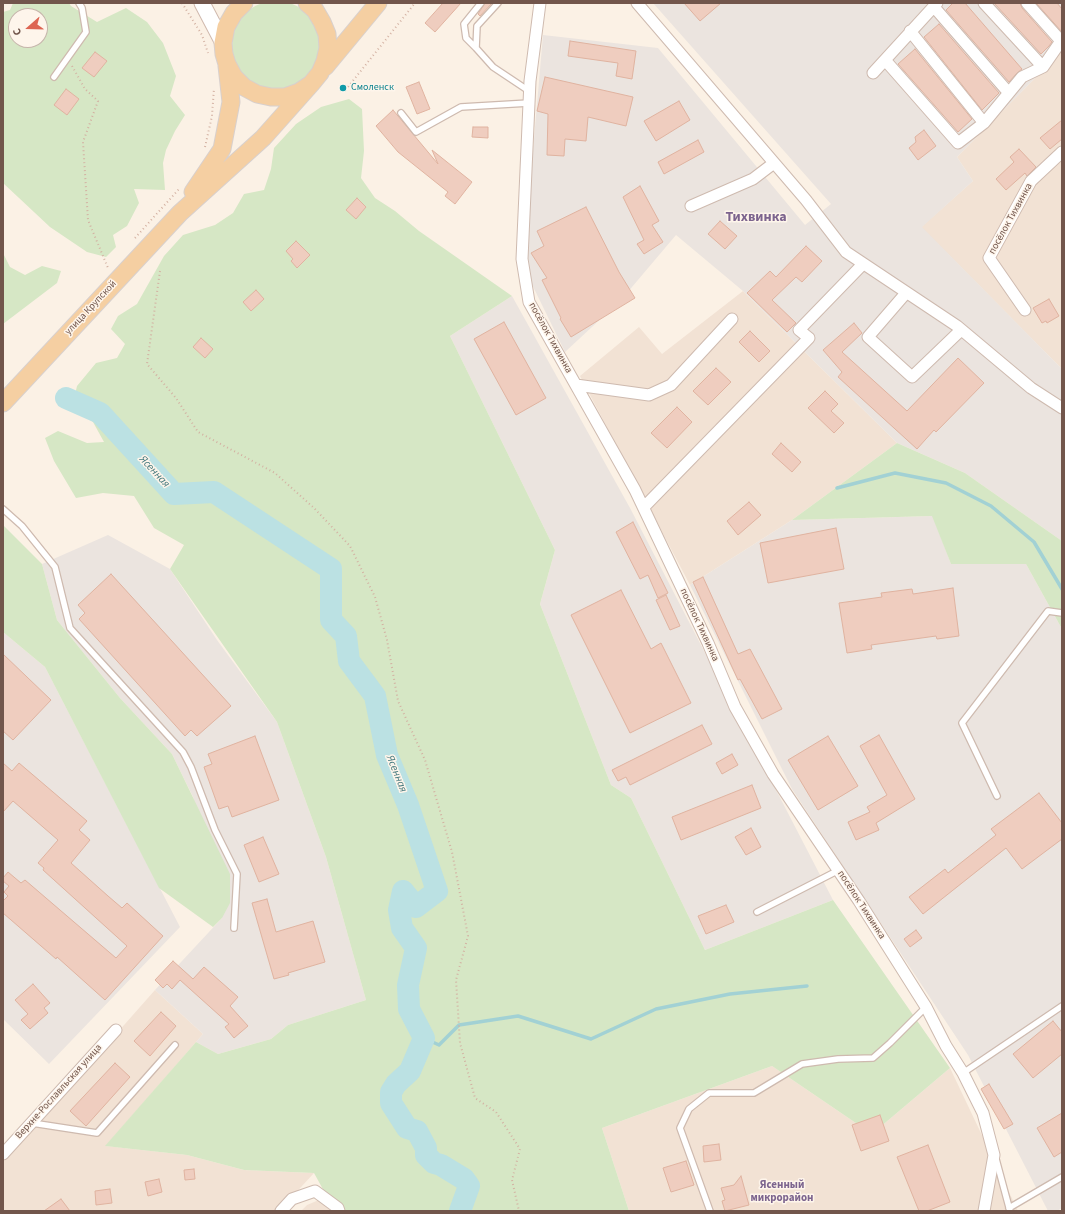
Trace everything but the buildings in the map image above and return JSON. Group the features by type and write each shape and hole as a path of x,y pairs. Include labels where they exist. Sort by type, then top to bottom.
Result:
{"main road":[{"path":"202,3 223,43"},
{"path":"223,43 226,27 234,13 244,3"},
{"path":"227,64 234,77 244,87 264,96 285,97 299,92 315,79 326,61 328,48 327,34 322,22 315,10 306,3"},
{"name":"улица Крупской","path":"3,403 180,213 263,138 315,79 378,3"},
{"name":"улица Крупской","path":"180,213 222,149 231,102 223,43"}],"street":[{"name":"посёлок Тихвинка","path":"540,3 529,91 522,259 529,302 644,507 708,643 735,707 773,774 839,870 926,1007 946,1046 963,1073 982,1114 994,1155 984,1211"},
{"path":"636,3 774,163 846,252 961,330 1031,388 1062,408"},
{"path":"984,3 1043,67"},
{"path":"885,60 958,143 984,123 1008,92 1022,77 1043,67 1061,41 1027,3"},
{"path":"873,73 934,4 1008,92"},
{"path":"910,31 984,123"},
{"name":"посёлок Тихвинка","path":"1025,310 989,258 1031,181 1062,152"},
{"path":"691,206 753,179 774,163"},
{"path":"644,507 809,338 799,330 863,264"},
{"path":"906,293 868,337 912,377 961,330"},
{"path":"576,385 649,395 671,385 732,319"},
{"name":"Верхне-Рославльская улица","path":"3,1154 116,1030"},
{"path":"281,1211 292,1199 315,1192 338,1208 339,1211"}],"lane":[{"path":"54,77 86,32 82,8 79,3"},
{"path":"481,3 464,24 466,38 493,67 529,91"},
{"path":"476,48 477,26 498,3"},
{"path":"401,113 416,132 461,107 529,103"},
{"path":"3,509 22,526 55,568 70,628 183,752 215,830 237,874 234,928"},
{"path":"997,796 962,723 1048,611 1062,613"},
{"path":"756,912 839,870"},
{"path":"963,1073 1062,1006"},
{"path":"710,1211 680,1128 689,1109 709,1093 754,1094 802,1064 838,1059 873,1058 926,1007"},
{"path":"32,1123 97,1133 175,1045"},
{"path":"994,1155 1010,1210 1062,1177"}],"path":[{"path":"182,3 202,35 209,55"},
{"path":"348,86 415,3"},
{"path":"67,58 85,89 98,101 83,142 88,220 108,268 103,273"},
{"path":"204,150 212,116 214,81"},
{"path":"134,239 180,188"},
{"path":"160,272 147,364 176,398 198,432 275,473 314,508 350,546 376,597 387,640 398,701 425,760 452,852 468,936 456,980 460,1043 475,1098 496,1112 520,1149 512,1180 519,1211"}],"shaded area":[{"path":"653,3 1062,3 1062,51 957,157 973,181 922,227 1062,369 1062,541 965,473 897,443 743,291 676,235 621,300 565,352 523,266 543,35 658,48 805,225 831,204"},
{"path":"1062,51 1062,369 921,227 973,181 957,157"},
{"path":"743,291 897,443 792,520 690,585 580,376 639,327 662,354"},
{"path":"512,296 630,508 833,900 705,950 631,798 611,785 540,604 555,550 450,336"},
{"path":"933,516 951,564 1026,564 1062,629 1062,1208 1057,1211 1048,1211 968,1055 792,789 690,585 792,520"},
{"path":"108,535 170,569 217,640 277,722 326,857 366,1000 288,1025 271,1039 218,1054 196,1042 203,1034 155,990 222,918 193,797 172,754 120,698 57,620 42,564"},
{"path":"3,632 45,667 180,927 49,1064 3,1019"},
{"path":"155,990 203,1034 106,1146 187,1155 244,1170 314,1173 279,1211 3,1211 3,1162"},
{"path":"772,1066 872,1134 950,1068 1018,1211 629,1211 602,1128"},
{"path":"326,1197 335,1211 301,1211 307,1205"}],"green space":[{"path":"276,1 293,5 307,14 316,28 320,45 316,62 307,76 293,85 276,89 259,85 245,76 236,62 232,45 236,28 245,14 259,5"},
{"path":"13,3 69,3 71,6 97,22 126,8 147,22 163,43 176,76 170,96 185,115 166,150 163,163 165,190 134,189 139,203 127,226 113,235 116,247 106,257 87,252 50,227 3,183 3,12 8,11 8,48 48,48 48,8 11,8"},
{"path":"349,99 362,109 364,151 361,178 375,198 395,211 419,231 512,296 450,336 555,550 540,604 611,785 631,798 705,950 833,900 950,1068 872,1134 772,1066 602,1128 629,1211 335,1211 314,1173 244,1170 187,1155 105,1146 196,1042 218,1054 271,1039 288,1025 366,1000 326,857 277,722 170,569 184,545 154,528 134,496 103,493 76,498 54,461 45,438 58,431 87,443 104,442 93,422 72,408 77,386 96,363 117,358 125,344 111,329 118,316 137,304 164,256 183,235 215,225 233,213 244,194 264,190 271,169 274,148 296,124 321,107"},
{"path":"3,253 10,267 25,275 42,266 61,271 57,283 3,324"},
{"path":"897,443 965,473 1062,541 1062,629 1026,564 951,564 932,516 792,520"},
{"path":"3,525 42,564 57,620 120,698 172,754 230,874 230,903 222,918 213,927 159,888 45,667 3,632"}],"waterway":[{"name":"Ясенная","path":"66,398 100,413 174,494 214,492 331,569 331,620 346,636 349,661 375,696 387,755 408,805 437,891 416,907 403,891 399,910 402,928 416,948 408,985 409,1009 424,1038 410,1071 396,1084 391,1092 391,1103 407,1128 417,1131 426,1148 426,1155 434,1163 441,1165 464,1179 469,1186 460,1211"},
{"path":"837,488 895,473 946,483 991,506 1034,542 1062,589"},
{"path":"424,1038 439,1045 459,1025 518,1016 591,1039 656,1009 730,994 807,986"}],"place":[{"name":"Смоленск","path":"343,88"}],"district":[{"name":"Тихвинка","path":"756,218"},
{"name":"Ясенный микрорайон","path":"782,1192"}]}
